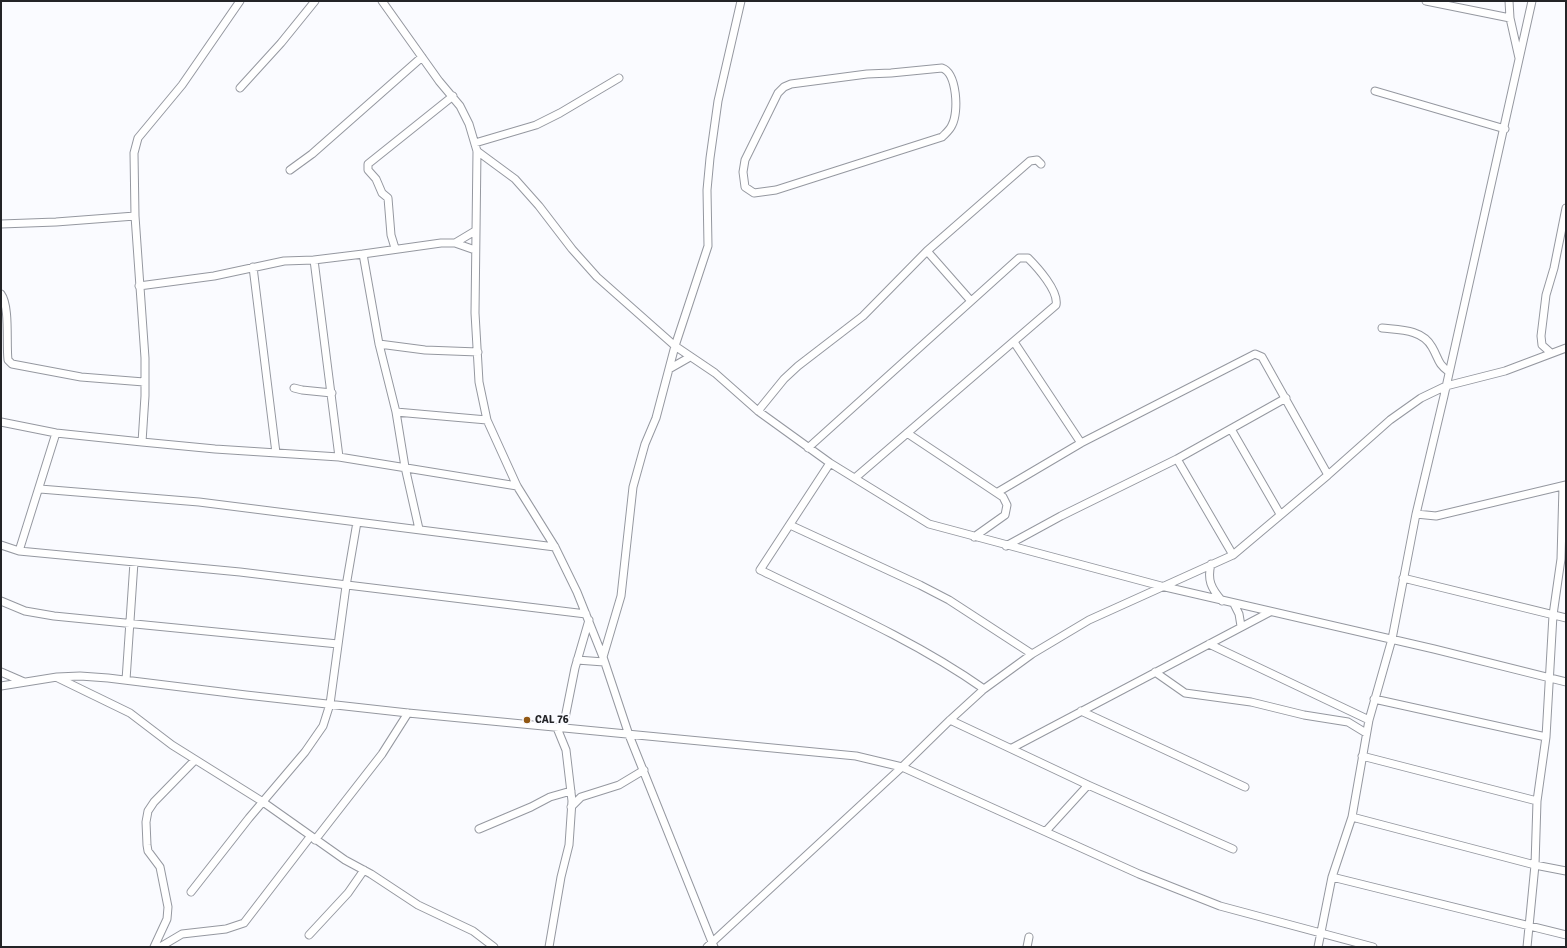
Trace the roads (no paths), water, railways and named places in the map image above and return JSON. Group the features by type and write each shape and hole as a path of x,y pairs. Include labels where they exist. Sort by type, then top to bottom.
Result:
{"street":[{"path":"142,442 145,396 145,358 138,286 134,153 138,138 182,85 240,1"},
{"path":"240,88 315,1"},
{"path":"382,1 466,115 477,152 475,250 478,352 481,395 486,420 518,486 556,547 587,617 604,660 629,735 644,770 711,946 984,689 1032,654 1089,620 1161,586 1233,555 1408,406 1446,386 1505,371 1566,348"},
{"path":"604,660 621,596 633,487 645,444 656,418 675,346 708,246 707,190 710,158 718,101 741,1"},
{"path":"1426,1 1510,18"},
{"path":"1509,1 1510,18 1519,60"},
{"path":"1318,947 1332,877 1352,817 1366,733 1374,699 1392,639 1416,514 1505,128 1532,1"},
{"path":"290,170 312,154 422,57"},
{"path":"942,68 952,77 955,118 952,126 942,136 776,190 754,193 745,187 743,172 745,160 778,93 784,87 792,84 918,69 942,68"},
{"path":"475,143 536,125 560,113 619,78"},
{"path":"1375,91 1505,128"},
{"path":"395,248 391,235 388,198 382,193 376,179 368,170 368,164 453,96"},
{"path":"477,152 515,179 539,206 572,249 597,277 675,346 715,374 758,411 830,464 856,478 928,524 1006,546 1161,586 1234,604 1392,639 1566,682"},
{"path":"758,411 784,379 798,366 863,316 927,251 1030,161 1037,160 1041,164"},
{"path":"1551,353 1542,345 1542,318 1546,294 1554,268 1566,208"},
{"path":"1,224 56,222 135,216"},
{"path":"455,243 475,231"},
{"path":"138,286 214,276 284,261 314,260 363,254 395,248 455,243 475,250"},
{"path":"927,251 971,301"},
{"path":"363,254 379,344 396,412 405,466 419,529"},
{"path":"808,448 1019,258 1028,258 1047,281 1057,302 1056,305 856,478"},
{"path":"314,260 339,457"},
{"path":"253,267 276,452"},
{"path":"1,294 4,298 8,360 12,364 81,376 144,382"},
{"path":"1382,328 1422,335 1431,345 1439,364 1449,372"},
{"path":"1014,342 1082,443"},
{"path":"379,344 425,350 478,352"},
{"path":"998,492 1082,443 1250,355 1255,354 1262,357 1328,475"},
{"path":"669,369 690,357"},
{"path":"294,388 332,393"},
{"path":"1006,546 1061,516 1177,459 1286,398"},
{"path":"396,412 486,420"},
{"path":"1,422 56,433 142,442 339,457 405,466 518,486"},
{"path":"1231,429 1280,514"},
{"path":"19,551 40,489 56,433"},
{"path":"907,433 998,492 1003,498 1007,505 1005,514 974,537"},
{"path":"1177,459 1233,555"},
{"path":"830,464 760,570 901,640 965,676 984,689"},
{"path":"1416,514 1436,516 1564,485 1561,559 1553,615 1546,737 1538,801 1535,865 1527,947"},
{"path":"40,489 199,502 556,547"},
{"path":"191,892 305,752 323,726 330,704 346,586 357,522"},
{"path":"790,525 949,600 1032,654"},
{"path":"1,545 19,551 240,572 587,617"},
{"path":"126,680 134,562"},
{"path":"1211,564 1208,578 1210,584 1222,601"},
{"path":"1403,578 1566,618"},
{"path":"1,601 25,611 54,616 338,644"},
{"path":"1234,604 1239,614 1241,626"},
{"path":"1012,748 1270,612"},
{"path":"549,947 558,891 569,845 571,807 571,791 566,750 560,728 587,617"},
{"path":"1209,644 1369,720"},
{"path":"577,660 604,660"},
{"path":"1,672 24,682"},
{"path":"1155,672 1185,693 1251,702 1304,715 1348,722 1366,733"},
{"path":"1,686 57,677 80,676 408,713 856,756 902,767 1139,874 1220,906 1373,947"},
{"path":"57,677 130,713 195,760 263,802 313,838 418,905 473,931 494,947"},
{"path":"1374,699 1546,737"},
{"path":"1081,711 1245,787"},
{"path":"160,947 182,934 226,929 244,923 382,754 408,713"},
{"path":"950,720 1088,785 1233,849"},
{"path":"1362,756 1538,801"},
{"path":"154,947 167,918 168,907 160,867 148,851 146,822 148,811 154,802 195,760"},
{"path":"571,807 582,797 619,785 630,780 644,770"},
{"path":"1046,831 1088,785"},
{"path":"479,829 531,807 550,797 571,791"},
{"path":"1352,817 1535,865 1566,871"},
{"path":"309,935 348,893 364,870"},
{"path":"1332,877 1566,935"},
{"path":"1027,947 1029,937"}],"place":[{"name":"CAL 76","path":"527,720"}]}
